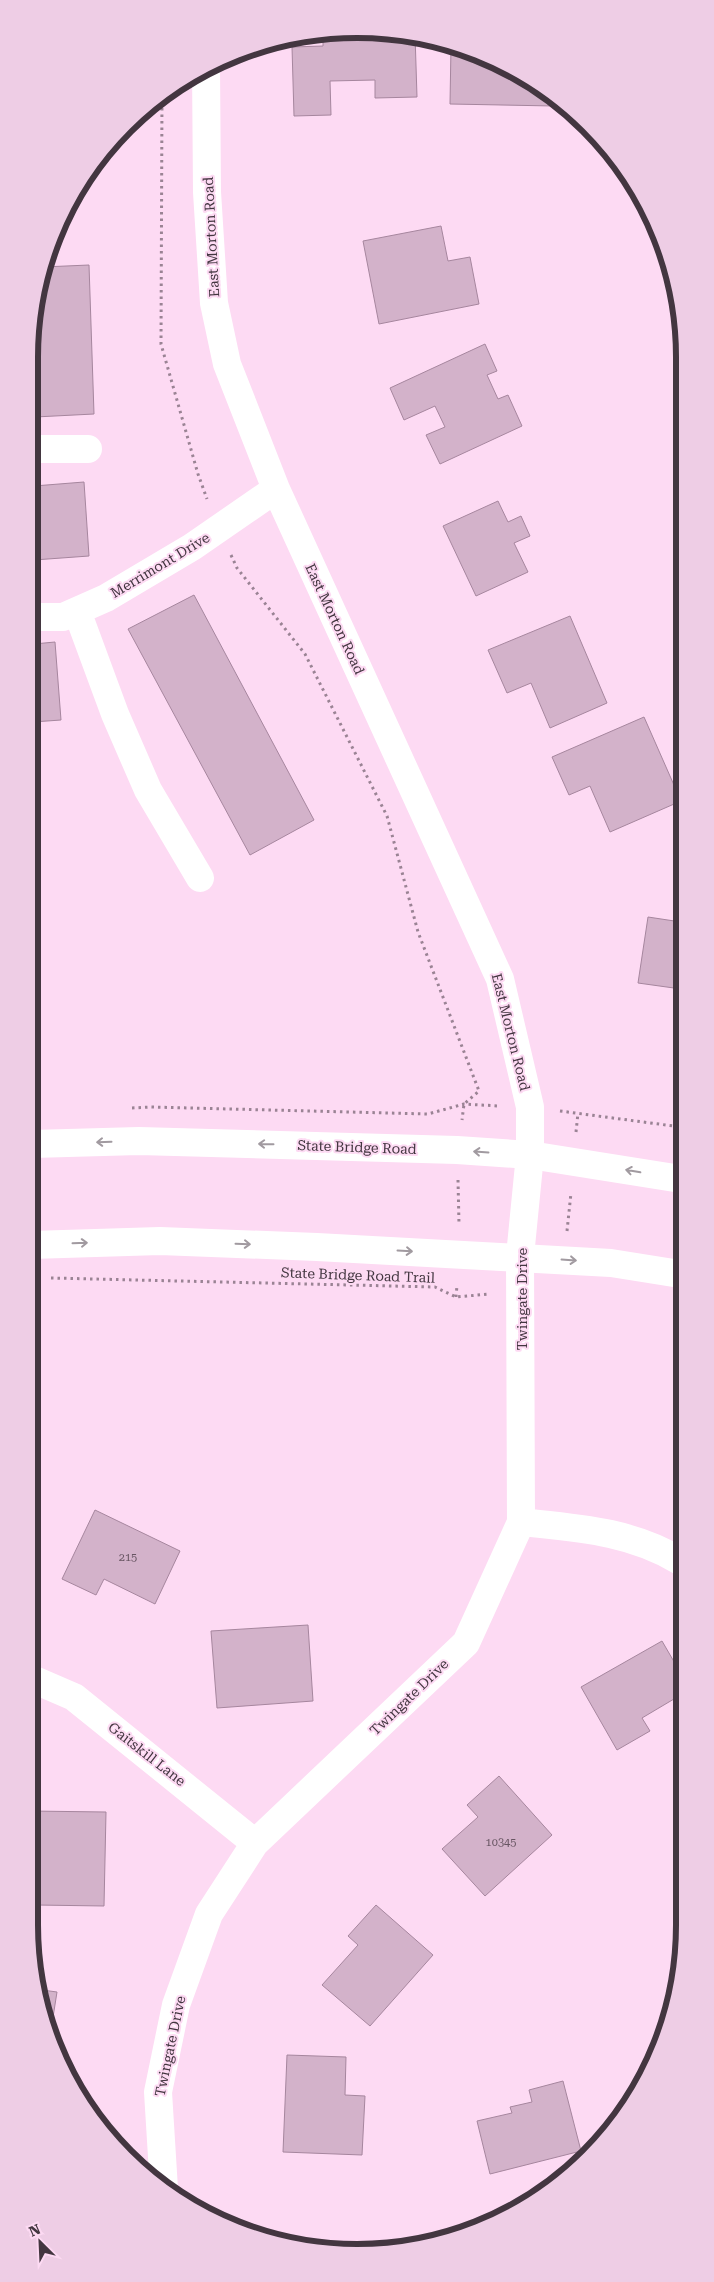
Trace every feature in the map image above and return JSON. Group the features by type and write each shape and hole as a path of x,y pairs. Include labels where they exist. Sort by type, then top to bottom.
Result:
{"main road":[{"name":"East Morton Road","path":"206,75 207,192 214,303 227,364 276,489 500,979 530,1107 530,1155"},
{"path":"37,449 88,449"},
{"name":"Merrimont Drive","path":"37,617 63,617 106,598 219,529 276,489"},
{"path":"77,611 115,714 148,790 200,878"},
{"name":"State Bridge Road","path":"37,1144 139,1141 457,1150 530,1155 676,1179"},
{"name":"Twingate Drive","path":"163,2178 158,2092 176,2005 209,1914 255,1844 466,1643 521,1522 522,1292 520,1256 530,1155"},
{"path":"37,1245 160,1241 520,1256 611,1263 676,1273"},
{"path":"521,1522 606,1531 643,1542 676,1559"},
{"name":"Gaitskill Lane","path":"37,1681 74,1697 255,1844"}],"path":[{"path":"162,105 161,344 198,474 219,529 237,568 305,654 388,816 418,932 480,1091 464,1104 457,1150 460,1254 456,1297"},
{"path":"131,1108 151,1106 428,1114 464,1104 530,1107 676,1126"},
{"path":"564,1260 578,1113"},
{"name":"State Bridge Road Trail","path":"41,1277 434,1287 456,1297 522,1292"}],"building":[{"path":"336,38 378,38 415,43 417,97 375,98 375,80 330,81 331,115 294,116 292,47 323,46 323,39"},
{"path":"451,51 498,70 517,80 535,91 553,106 450,104"},
{"path":"441,226 448,261 470,257 479,304 379,324 363,241"},
{"path":"89,265 94,414 37,417 38,336 40,315 50,267"},
{"path":"485,344 497,371 487,375 498,399 508,395 522,426 440,464 426,435 445,427 435,406 404,420 390,388"},
{"path":"84,482 89,556 37,560 37,486"},
{"path":"498,501 508,522 521,516 530,536 514,543 528,572 476,596 443,526"},
{"path":"194,595 314,820 250,855 128,629"},
{"path":"570,616 607,703 550,728 531,683 507,693 488,650"},
{"path":"55,642 61,720 37,722 37,644"},
{"path":"644,717 676,790 676,803 610,832 590,786 569,795 552,757"},
{"path":"648,917 676,921 676,988 638,983"},
{"path":"95,1510 180,1551 155,1604 104,1579 96,1595 62,1579"},
{"path":"308,1625 313,1701 217,1708 211,1631"},
{"path":"662,1641 676,1665 676,1698 642,1718 650,1731 617,1750 581,1687"},
{"path":"499,1776 552,1835 485,1896 442,1849 478,1817 467,1805"},
{"path":"37,1811 106,1812 104,1906 37,1905"},
{"path":"376,1905 433,1955 370,2026 322,1985 358,1945 348,1936"},
{"path":"45,1990 57,1992 52,2022"},
{"path":"287,2055 346,2057 345,2095 365,2096 362,2155 283,2152"},
{"path":"563,2081 581,2151 490,2174 477,2121 512,2113 510,2107 532,2102 529,2090"}]}
